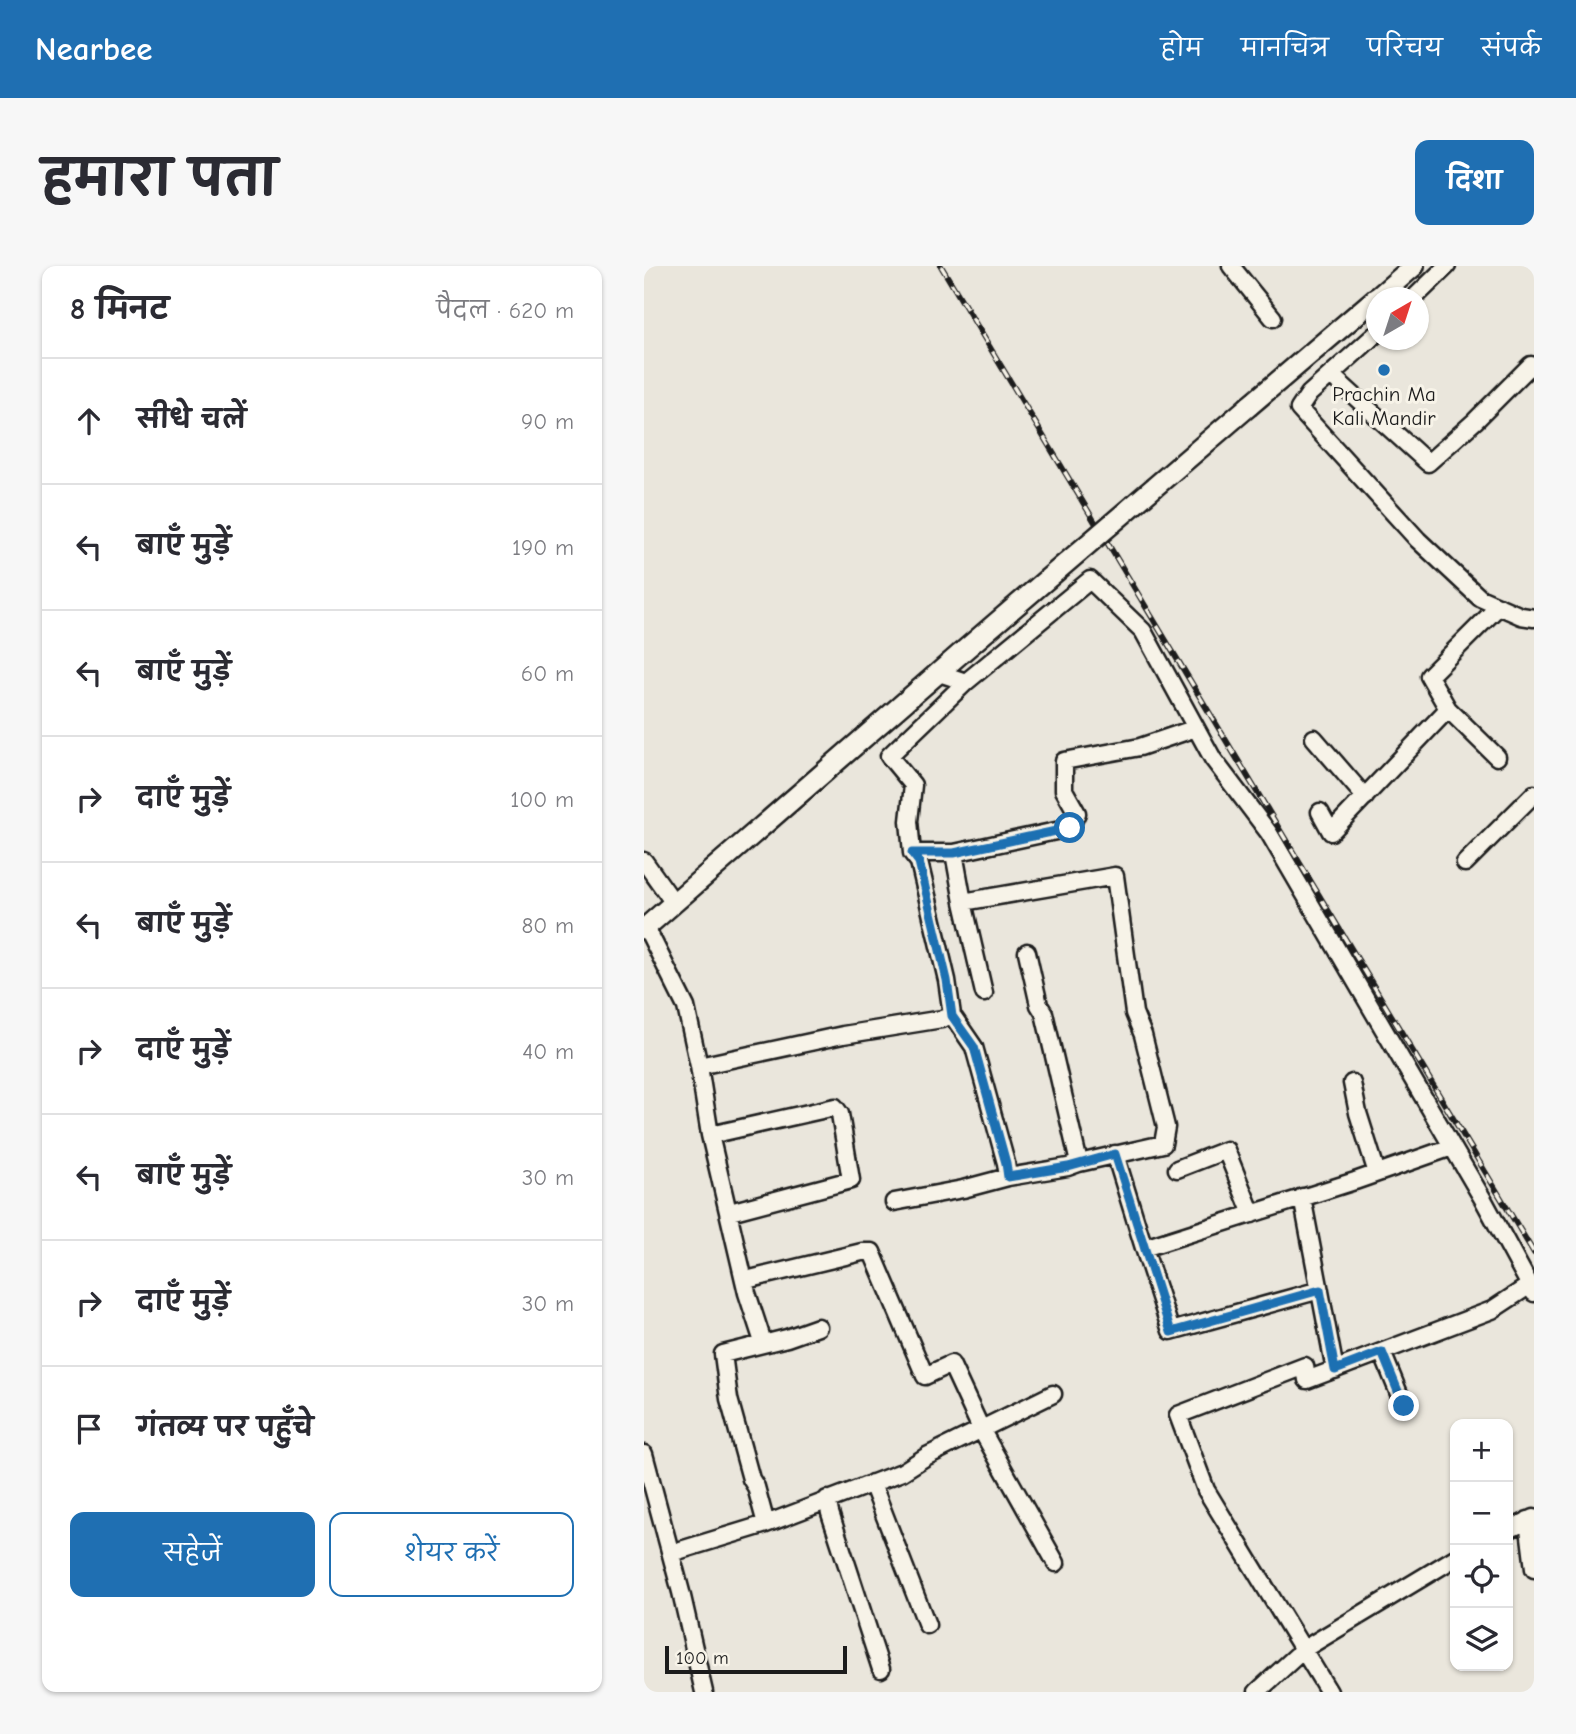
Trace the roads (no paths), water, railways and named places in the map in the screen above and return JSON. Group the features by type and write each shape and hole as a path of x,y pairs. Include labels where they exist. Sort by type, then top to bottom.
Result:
{"main road":[{"path":"1390,287 1415,266"},
{"path":"645,928 960,654 1366,307"}],"street":[{"path":"1231,266 1273,318"},
{"path":"1425,287 1447,266"},
{"path":"1366,344 1309,394 1299,409 1418,540 1480,598 1521,616 1534,618"},
{"path":"1331,375 1428,463 1531,365"},
{"path":"1008,1177 974,1047 952,1016 947,980 919,862 912,853 909,821 913,785 889,756 966,682 1090,580 1143,631 1213,759 1269,833 1452,1146 1532,1289 1492,1310 1307,1380 1305,1366 1178,1415 1206,1490 1329,1692"},
{"path":"1497,757 1448,709 1429,676 1499,606"},
{"path":"939,673 966,682"},
{"path":"1321,812 1331,832 1448,709"},
{"path":"912,853 954,853 1070,828 1077,813 1064,790 1064,761 1140,747 1196,728"},
{"path":"1314,738 1365,797"},
{"path":"1465,863 1534,794"},
{"path":"954,853 984,993"},
{"path":"644,861 674,903"},
{"path":"894,1202 1068,1167 1163,1144 1166,1127 1143,1035 1134,1013 1115,876 963,902"},
{"path":"645,928 686,1007 710,1135 747,1293 762,1342"},
{"path":"1027,952 1079,1163"},
{"path":"699,1066 844,1035 952,1016"},
{"path":"1352,1083 1358,1113 1377,1173"},
{"path":"710,1135 835,1108 840,1114 851,1180 730,1212"},
{"path":"1144,1248 1452,1146"},
{"path":"1177,1169 1226,1150 1252,1214"},
{"path":"1115,1154 1171,1332 1320,1290"},
{"path":"1302,1197 1335,1370"},
{"path":"746,1280 862,1252 872,1252 925,1376 951,1364 982,1431 1056,1563"},
{"path":"766,1524 729,1399 723,1354 762,1342 787,1338 818,1327"},
{"path":"1382,1352 1404,1406"},
{"path":"671,1553 766,1524 902,1472 927,1456 1053,1394"},
{"path":"644,1454 671,1553 701,1691"},
{"path":"872,1483 927,1625"},
{"path":"827,1499 881,1669"},
{"path":"1513,1528 1531,1519 1530,1551 1534,1569"},
{"path":"1257,1692 1304,1649 1450,1561"}],"railway":[{"path":"941,266 1534,1253"}],"place":[{"name":"Prachin Ma Kali Mandir","path":"1384,370"}]}
